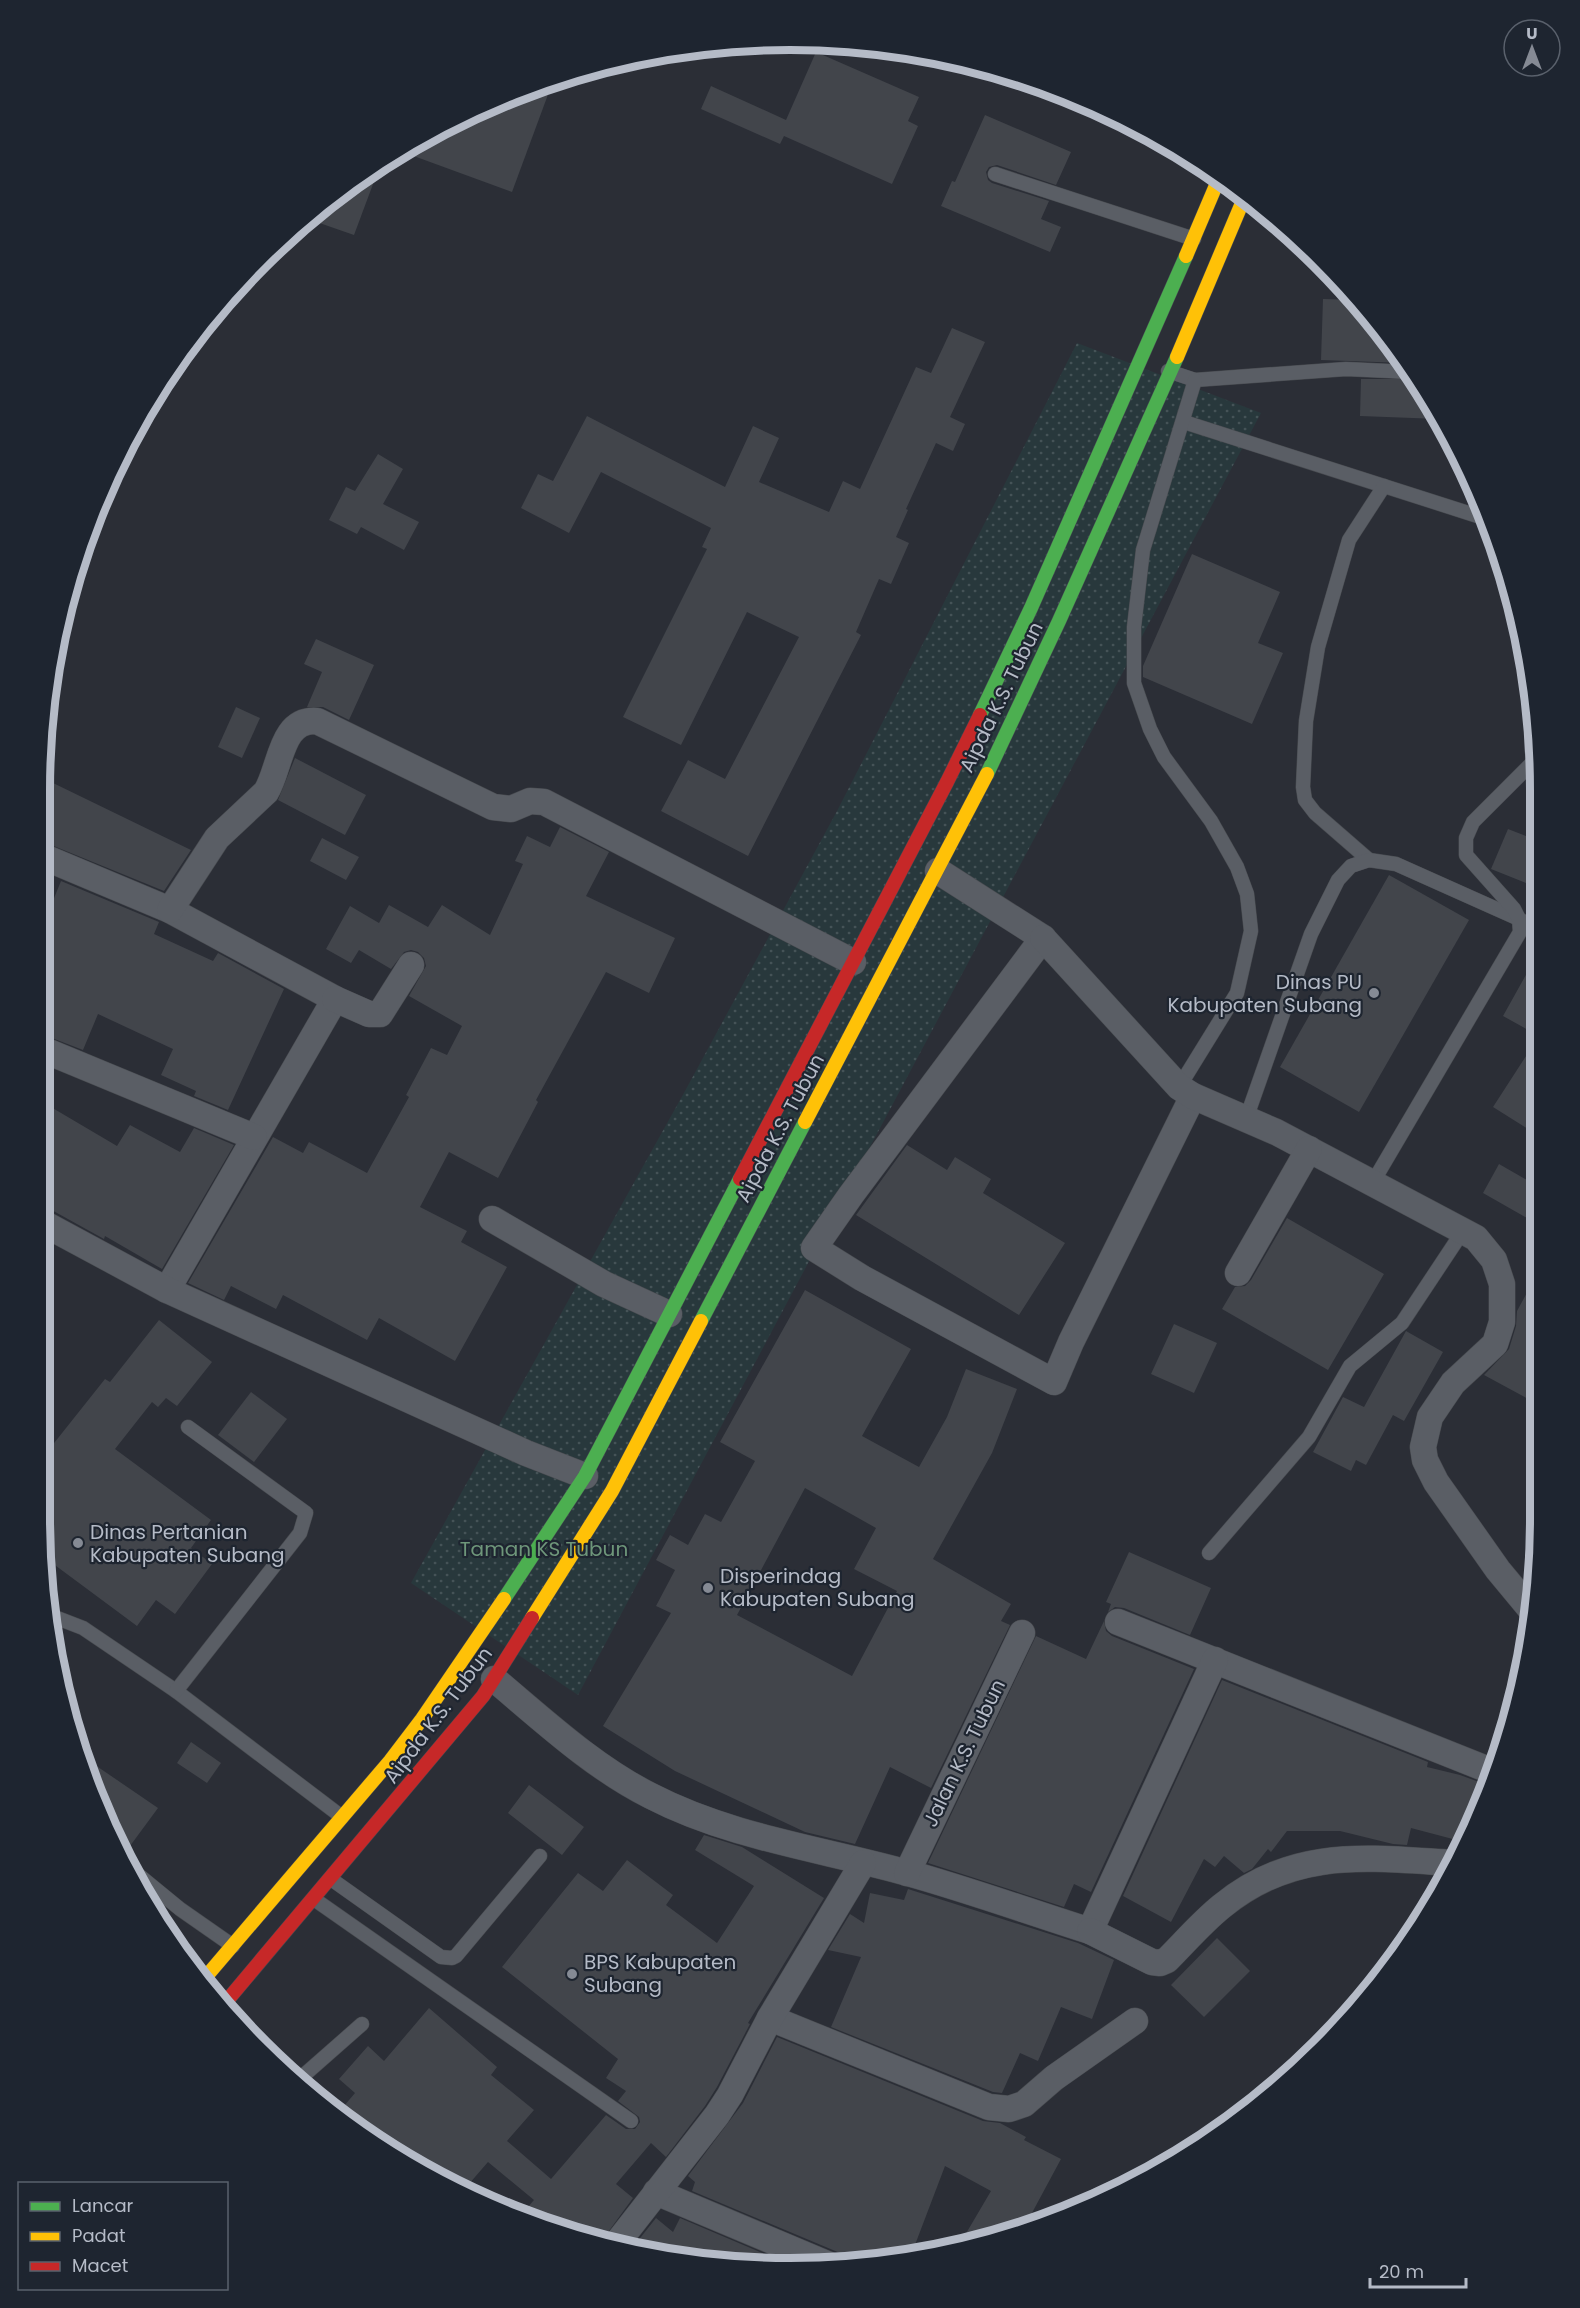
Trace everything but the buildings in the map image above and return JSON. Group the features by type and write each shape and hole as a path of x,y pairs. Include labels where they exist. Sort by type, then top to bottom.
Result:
{"street":[{"name":"Aipda K.S. Tubun","path":"208,1975 390,1761 422,1719 585,1476 947,782 1031,608 1216,185"},
{"name":"Aipda K.S. Tubun","path":"228,2000 332,1879 494,1679 535,1610 612,1491 938,871 1059,621 1242,204"},
{"path":"170,910 217,838 266,792 290,731 296,724 306,720 317,721 493,807 511,809 530,801 544,802 853,962"},
{"path":"50,860 170,910 335,999 369,1014 380,1014 411,965"},
{"path":"938,871 1043,938 1186,1092 1309,1149 1476,1238 1494,1260 1502,1284 1502,1322 1495,1344 1453,1383 1430,1417 1423,1447 1425,1460 1436,1482 1498,1570 1525,1603"},
{"path":"1043,938 814,1248 862,1278 1054,1382 1186,1092"},
{"path":"167,1290 335,999"},
{"path":"50,1053 254,1137"},
{"path":"1238,1274 1309,1149"},
{"path":"492,1219 604,1284 669,1314"},
{"path":"50,1227 167,1290 526,1453 585,1476"},
{"path":"1118,1622 1486,1769"},
{"name":"Jalan K.S. Tubun","path":"907,1873 1022,1634"},
{"path":"1090,1931 1215,1660"},
{"path":"494,1679 609,1772 650,1796 700,1819 907,1873 1090,1931 1152,1962 1160,1963 1167,1960 1222,1906 1256,1882 1293,1866 1332,1859 1373,1858 1445,1862"},
{"path":"621,2238 730,2095 770,2018 863,1863"},
{"path":"770,2018 989,2107 1009,2109 1024,2104 1054,2078 1135,2021"},
{"path":"656,2192 812,2258"}],"lane":[{"path":"995,174 1194,239"},
{"path":"1140,362 1195,380 1346,369 1401,372"},
{"path":"1186,1092 1237,993 1251,931 1247,894 1237,867 1211,821 1164,757 1150,729 1134,683 1134,627 1143,550 1195,380"},
{"path":"1184,422 1477,516"},
{"path":"1369,860 1316,813 1305,800 1303,787 1306,721 1318,647 1349,540 1384,486"},
{"path":"1373,1182 1520,932 1519,919 1514,909 1467,855 1466,838 1473,822 1529,766"},
{"path":"1246,1119 1311,934 1338,880 1351,866 1369,860 1396,864 1530,926"},
{"path":"1209,1553 1309,1437 1350,1366 1402,1323 1463,1231"},
{"path":"176,1691 300,1533 306,1513 188,1427"},
{"path":"56,1618 83,1628 176,1691 342,1818"},
{"path":"332,1879 441,1957 452,1958 540,1856"},
{"path":"145,1881 180,1910 233,1946"},
{"path":"315,1899 631,2121"},
{"path":"303,2076 362,2024"}],"green space":[{"name":"Taman KS Tubun","path":"1077,343 1261,413 578,1695 411,1583 685,1091 837,811"}],"traffic: fast":[{"path":"980,715 1031,608 1186,256"},
{"path":"987,774 1059,621 1177,357"},
{"path":"701,1321 805,1122"},
{"path":"504,1599 585,1476 740,1179"}],"traffic: slow":[{"path":"1186,256 1216,185"},
{"path":"1177,357 1242,204"},
{"path":"805,1122 987,774"},
{"path":"532,1618 612,1491 701,1321"},
{"path":"208,1975 390,1761 422,1719 504,1599"}],"traffic: jam":[{"path":"740,1179 980,715"},
{"path":"228,2000 483,1696 532,1618"}],"place":[{"name":"Dinas PU Kabupaten Subang","path":"1374,993"},
{"name":"Dinas Pertanian Kabupaten Subang","path":"78,1543"},
{"name":"Disperindag Kabupaten Subang","path":"708,1588"},
{"name":"BPS Kabupaten Subang","path":"572,1974"}]}
